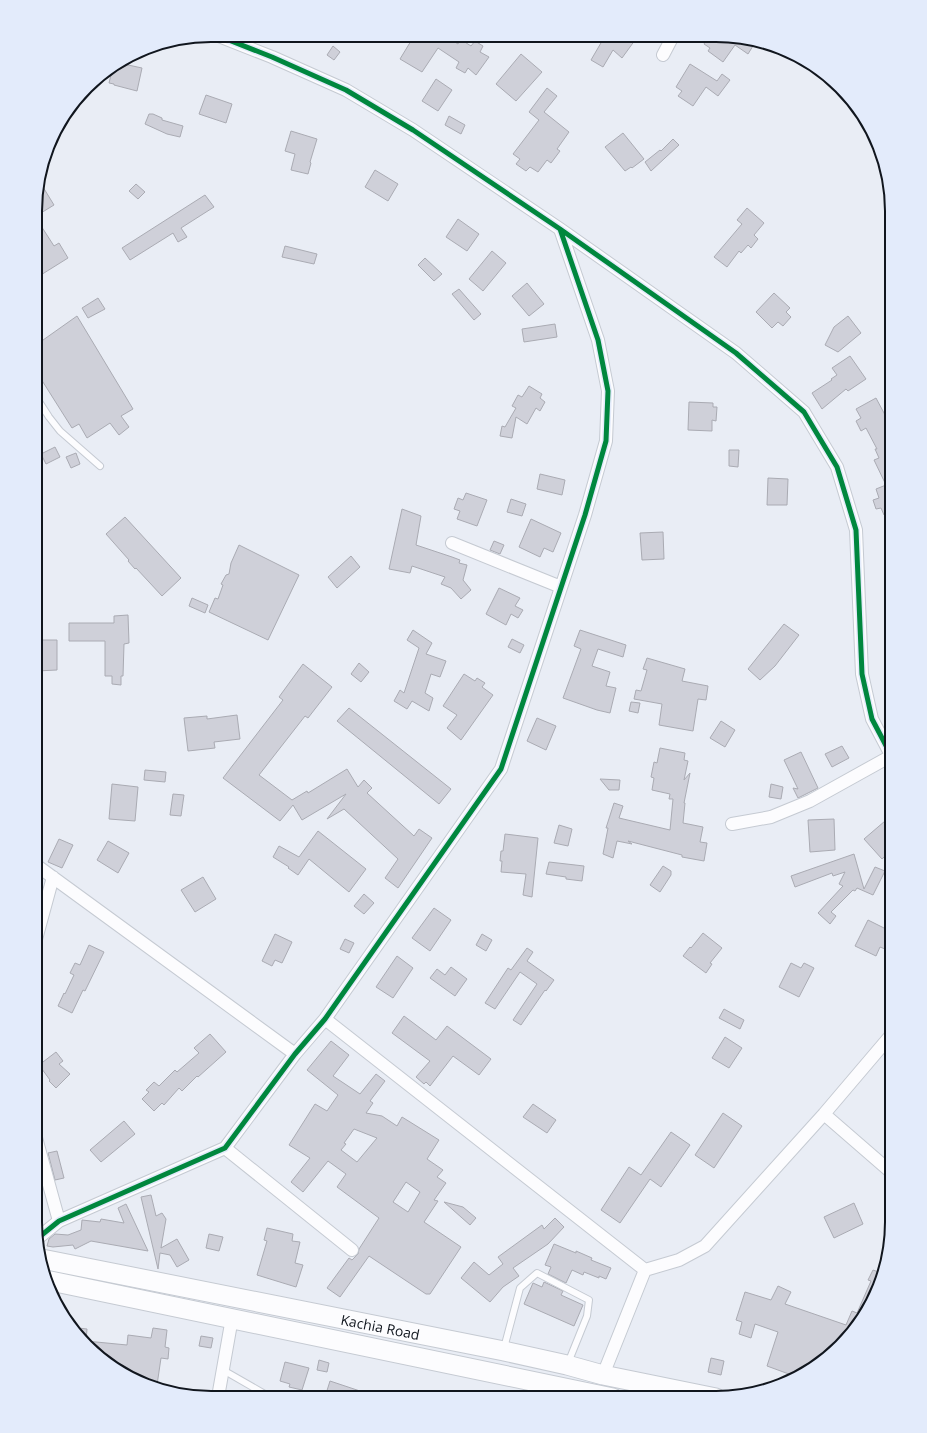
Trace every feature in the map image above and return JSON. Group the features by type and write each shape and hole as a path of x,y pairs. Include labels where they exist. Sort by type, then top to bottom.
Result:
{"main road":[{"name":"Kachia Road","path":"47,1261 568,1365 603,1375 682,1391"},
{"name":"Kachia Road","path":"53,1281 580,1391"}],"street":[{"path":"234,42 272,57 346,90 412,130 560,229 736,353 804,412 837,467 856,530 862,674 872,719 885,744"},
{"path":"663,55 670,42"},
{"path":"42,1235 59,1221 225,1148 295,1054 325,1019 501,769 585,514 606,441 608,391 598,340 560,229"},
{"path":"452,544 561,587"},
{"path":"732,824 771,817 810,801 885,761"},
{"path":"42,869 295,1054"},
{"path":"42,917 53,877"},
{"path":"325,1019 645,1270"},
{"path":"645,1270 679,1260 705,1246 824,1114 885,1042"},
{"path":"824,1114 885,1167"},
{"path":"225,1148 352,1250"},
{"path":"42,1159 59,1221"},
{"path":"603,1375 645,1270"},
{"path":"219,1391 232,1318"}],"lane":[{"path":"42,406 60,431 100,466"},
{"path":"504,1352 520,1288 537,1272 589,1300 587,1316 568,1365"},
{"path":"223,1370 260,1391"}],"building":[{"path":"410,42 455,42 458,44 459,42 465,42 471,46 474,42 477,42 483,46 480,52 489,57 476,75 468,68 465,73 456,68 459,62 438,48 422,72 400,59"},
{"path":"602,42 634,42 622,58 613,50 603,67 591,60"},
{"path":"705,42 727,42 753,46 748,54 735,45 723,62 708,51 710,48 704,44"},
{"path":"333,46 340,52 334,60 327,55"},
{"path":"521,54 542,72 516,101 496,84"},
{"path":"690,64 717,81 722,74 730,80 718,96 706,87 693,106 678,96 682,91 676,87"},
{"path":"127,65 142,68 137,91 109,83 111,75"},
{"path":"436,79 452,90 438,111 422,101"},
{"path":"547,88 557,96 544,112 569,132 557,149 560,151 551,163 547,160 538,172 530,167 526,171 516,164 520,159 513,154 539,120 529,112"},
{"path":"206,95 232,104 226,123 199,114"},
{"path":"149,114 162,118 162,120 183,126 180,137 167,134 145,124"},
{"path":"449,116 465,125 461,134 445,125"},
{"path":"291,131 317,139 308,174 291,170 295,154 285,151"},
{"path":"623,133 644,159 632,168 631,167 625,171 605,147"},
{"path":"673,139 679,145 651,171 645,162 660,150 661,151"},
{"path":"375,170 398,184 388,201 365,187"},
{"path":"136,184 145,192 138,199 129,191"},
{"path":"43,187 54,205 42,212"},
{"path":"205,195 214,207 181,228 187,237 178,242 173,233 130,260 122,248"},
{"path":"747,208 764,223 754,235 758,239 751,248 748,245 741,253 739,251 727,267 714,257 742,224 737,220"},
{"path":"458,219 479,234 467,251 446,237"},
{"path":"42,227 54,246 59,243 68,258 42,274"},
{"path":"285,246 317,254 314,264 282,257"},
{"path":"492,251 506,263 483,291 469,279"},
{"path":"425,258 442,274 434,281 418,265"},
{"path":"527,283 544,304 529,316 512,296"},
{"path":"459,289 481,314 474,320 452,294"},
{"path":"774,293 790,308 786,312 791,317 783,326 778,322 772,328 756,312"},
{"path":"98,298 105,309 88,318 82,308"},
{"path":"77,316 133,409 121,416 129,427 119,435 110,423 87,438 79,424 72,428 42,380 42,341"},
{"path":"848,316 861,333 838,352 825,345 834,327"},
{"path":"555,324 557,337 524,342 522,329"},
{"path":"850,356 866,379 848,391 846,389 822,409 812,393 832,380 831,379 837,375 832,368"},
{"path":"529,386 542,394 540,398 545,402 540,411 536,408 527,424 516,417 512,438 500,436 502,426 505,427 516,408 512,406 518,395 522,397"},
{"path":"876,398 885,415 885,483 874,460 879,458 875,449 877,449 866,428 861,431 856,421 861,418 856,409"},
{"path":"689,402 713,403 713,407 717,407 716,421 712,420 712,431 688,430"},
{"path":"55,447 60,457 46,464 42,454"},
{"path":"729,450 739,450 738,467 729,466"},
{"path":"76,453 80,464 71,468 66,457"},
{"path":"540,474 565,480 562,495 537,489"},
{"path":"768,478 788,479 787,505 767,505"},
{"path":"885,485 884,515 881,508 876,509 873,500 879,498 876,489"},
{"path":"466,493 487,500 477,526 457,519 460,511 454,509 458,498 463,500"},
{"path":"511,499 526,504 522,516 507,512"},
{"path":"402,509 421,516 416,545 460,560 459,563 467,565 463,580 471,590 461,599 451,588 441,584 445,577 412,566 410,573 389,569"},
{"path":"125,517 181,578 162,596 136,568 135,569 106,534"},
{"path":"531,519 561,533 553,552 544,548 540,557 519,547"},
{"path":"663,532 664,559 642,560 640,533"},
{"path":"494,541 504,545 500,554 490,550"},
{"path":"239,545 299,575 268,640 209,612 215,598 218,599 223,585 221,584 226,575 229,574 231,563"},
{"path":"351,556 360,567 337,588 328,577"},
{"path":"499,588 520,598 515,606 523,610 518,618 511,614 506,625 486,614"},
{"path":"192,598 208,605 205,613 189,606"},
{"path":"128,615 129,643 124,644 123,676 121,676 121,685 112,684 112,676 105,676 105,641 69,641 69,623 114,623 114,616"},
{"path":"784,624 799,635 775,666 760,680 748,669"},
{"path":"413,630 432,643 426,654 446,661 440,677 431,674 425,693 433,698 429,711 412,701 407,709 394,701 400,690 404,693 419,648 407,640"},
{"path":"580,630 626,645 623,657 598,649 592,666 610,672 606,686 616,688 610,713 563,698 581,649 574,646"},
{"path":"512,639 524,645 520,653 508,647"},
{"path":"42,640 57,640 57,670 42,671"},
{"path":"647,658 685,669 682,681 708,686 706,700 698,699 693,731 659,725 662,704 634,699 636,690 641,691 647,670 643,669"},
{"path":"359,663 369,672 361,682 351,674"},
{"path":"303,664 332,687 308,718 305,716 259,775 292,800 307,791 308,793 347,769 358,787 364,780 372,788 367,793 414,836 419,829 432,838 398,888 385,878 398,859 344,809 327,819 346,794 302,820 293,805 280,821 223,778 283,700 279,697"},
{"path":"464,674 475,681 477,678 485,683 482,687 493,695 461,740 447,728 457,715 443,706"},
{"path":"631,702 640,703 638,713 629,711"},
{"path":"349,708 451,789 439,804 337,721"},
{"path":"237,715 240,739 214,742 215,748 188,751 184,718 207,716 207,719"},
{"path":"537,718 556,726 546,750 527,741"},
{"path":"721,721 735,730 725,747 710,738"},
{"path":"842,746 849,758 832,767 825,754"},
{"path":"660,748 685,753 684,760 688,761 684,780 690,773 684,803 683,823 703,827 700,842 707,843 704,861 682,857 682,855 628,841 632,844 617,841 613,858 603,854 608,828 606,828 614,803 623,806 619,818 670,830 673,799 669,799 670,794 652,790 654,778 651,777 654,762 657,763"},
{"path":"801,752 818,788 798,798 793,788 798,789 784,760"},
{"path":"145,770 166,772 165,782 144,780"},
{"path":"600,779 620,780 619,790 609,790"},
{"path":"112,784 138,787 135,821 109,819"},
{"path":"771,784 783,787 781,799 769,797"},
{"path":"173,794 184,795 181,816 170,815"},
{"path":"834,819 835,850 810,852 808,820"},
{"path":"885,821 885,856 882,859 864,839"},
{"path":"559,825 572,829 568,846 554,843"},
{"path":"318,831 366,869 349,892 309,859 298,875 288,868 289,867 273,857 279,846 299,857"},
{"path":"505,834 538,838 532,897 523,895 526,874 501,872 501,851 503,851"},
{"path":"59,839 73,845 62,868 48,862"},
{"path":"108,841 129,853 118,873 97,860"},
{"path":"854,854 864,889 875,867 885,871 873,895 857,888 855,891 853,890 831,912 836,916 830,924 818,913 843,886 839,884 845,872 833,876 832,873 795,887 791,876"},
{"path":"549,862 584,866 582,881 546,874"},
{"path":"663,866 671,871 671,875 660,892 650,885"},
{"path":"203,877 216,899 195,912 181,890"},
{"path":"364,894 374,903 364,914 354,906"},
{"path":"434,908 451,920 430,951 412,938"},
{"path":"868,920 885,928 885,949 880,947 876,956 855,946"},
{"path":"703,933 722,948 710,963 712,964 706,973 683,956"},
{"path":"275,934 292,942 282,963 275,960 272,966 262,961"},
{"path":"482,934 492,940 486,951 476,945"},
{"path":"345,939 354,943 349,953 340,949"},
{"path":"89,945 104,952 85,991 83,990 72,1013 58,1006 74,975 70,973 75,963 80,965"},
{"path":"527,948 533,952 527,961 554,980 546,991 545,990 521,1025 513,1020 537,984 520,972 495,1009 485,1003 508,968 511,970"},
{"path":"397,956 413,968 393,998 376,987"},
{"path":"791,963 801,968 804,963 814,968 799,997 779,987"},
{"path":"451,967 467,979 455,996 430,978 437,969 445,975"},
{"path":"724,1009 744,1020 740,1029 719,1018"},
{"path":"404,1016 436,1040 447,1026 491,1059 479,1075 453,1056 430,1086 426,1082 424,1084 416,1077 430,1061 392,1033"},
{"path":"210,1034 226,1052 198,1077 197,1076 182,1091 179,1088 164,1105 162,1103 154,1111 142,1099 149,1092 146,1090 154,1082 159,1086 175,1070 177,1072 199,1053 194,1048"},
{"path":"725,1037 742,1048 729,1068 712,1058"},
{"path":"331,1041 349,1055 333,1076 360,1094 376,1074 385,1081 370,1101 373,1103 366,1113 382,1116 397,1126 402,1117 439,1140 427,1159 443,1170 437,1177 446,1183 434,1200 438,1201 424,1222 461,1247 430,1294 426,1294 369,1256 340,1297 327,1288 349,1258 352,1260 358,1254 359,1249 379,1218 337,1187 346,1174 328,1161 303,1192 291,1182 310,1158 289,1145 315,1104 327,1111 338,1095 307,1070","holes":["354,1129 377,1138 357,1162 341,1150","406,1182 420,1192 408,1212 393,1202"]},
{"path":"56,1052 63,1061 59,1064 70,1074 56,1088 49,1081 50,1080 42,1069 42,1063"},
{"path":"533,1104 556,1120 547,1133 523,1117"},
{"path":"723,1113 742,1126 714,1168 695,1155"},
{"path":"124,1121 135,1134 101,1162 90,1150"},
{"path":"671,1132 690,1145 661,1187 650,1179 620,1223 601,1210 629,1167 641,1175"},
{"path":"57,1151 64,1178 55,1180 48,1153"},
{"path":"151,1195 156,1216 162,1213 166,1219 161,1248 177,1239 189,1260 177,1267 170,1255 160,1253 158,1269 141,1197"},
{"path":"444,1202 463,1207 476,1218 470,1225"},
{"path":"854,1203 863,1224 834,1238 824,1217"},
{"path":"126,1204 148,1251 91,1241 75,1249 73,1245 53,1247 47,1246 49,1239 55,1234 68,1235 81,1230 82,1220 100,1222 101,1219 124,1223 118,1208"},
{"path":"555,1218 564,1227 548,1244 513,1268 519,1276 503,1287 490,1302 461,1278 474,1262 489,1275 503,1264 498,1257 542,1225 544,1229"},
{"path":"267,1228 293,1234 292,1241 300,1242 295,1263 303,1265 296,1287 257,1275 267,1241 264,1240"},
{"path":"209,1234 223,1237 219,1251 206,1248"},
{"path":"554,1244 576,1253 576,1251 592,1258 591,1260 611,1268 606,1279 584,1272 583,1275 572,1270 566,1283 548,1274 551,1267 545,1265"},
{"path":"873,1270 877,1272 868,1297 857,1316 843,1334 836,1342 810,1363 791,1374 767,1366 778,1332 755,1324 751,1338 739,1334 742,1322 736,1320 745,1292 771,1300 778,1286 791,1292 785,1304 846,1325 852,1311 857,1313 871,1281 868,1280"},
{"path":"544,1282 563,1291 561,1295 583,1305 574,1326 524,1304 533,1283 542,1287"},
{"path":"79,1328 87,1329 86,1337"},
{"path":"153,1328 167,1330 165,1347 169,1348 168,1359 161,1358 157,1382 136,1374 117,1363 91,1341 127,1345 128,1335 151,1338"},
{"path":"201,1336 213,1338 211,1348 199,1346"},
{"path":"711,1358 724,1361 721,1375 708,1372"},
{"path":"319,1360 329,1363 327,1372 317,1370"},
{"path":"285,1362 309,1368 302,1390 289,1387 290,1384 280,1381"},
{"path":"330,1381 360,1391 327,1391"}],"cycle path":[{"path":"234,42 272,57 346,90 413,130 560,229 736,353 804,412 837,467 856,530 862,674 872,719 885,744"},
{"path":"42,1235 59,1221 225,1148 295,1054 325,1019 501,769 585,515 606,441 608,391 598,340 560,229"}]}
